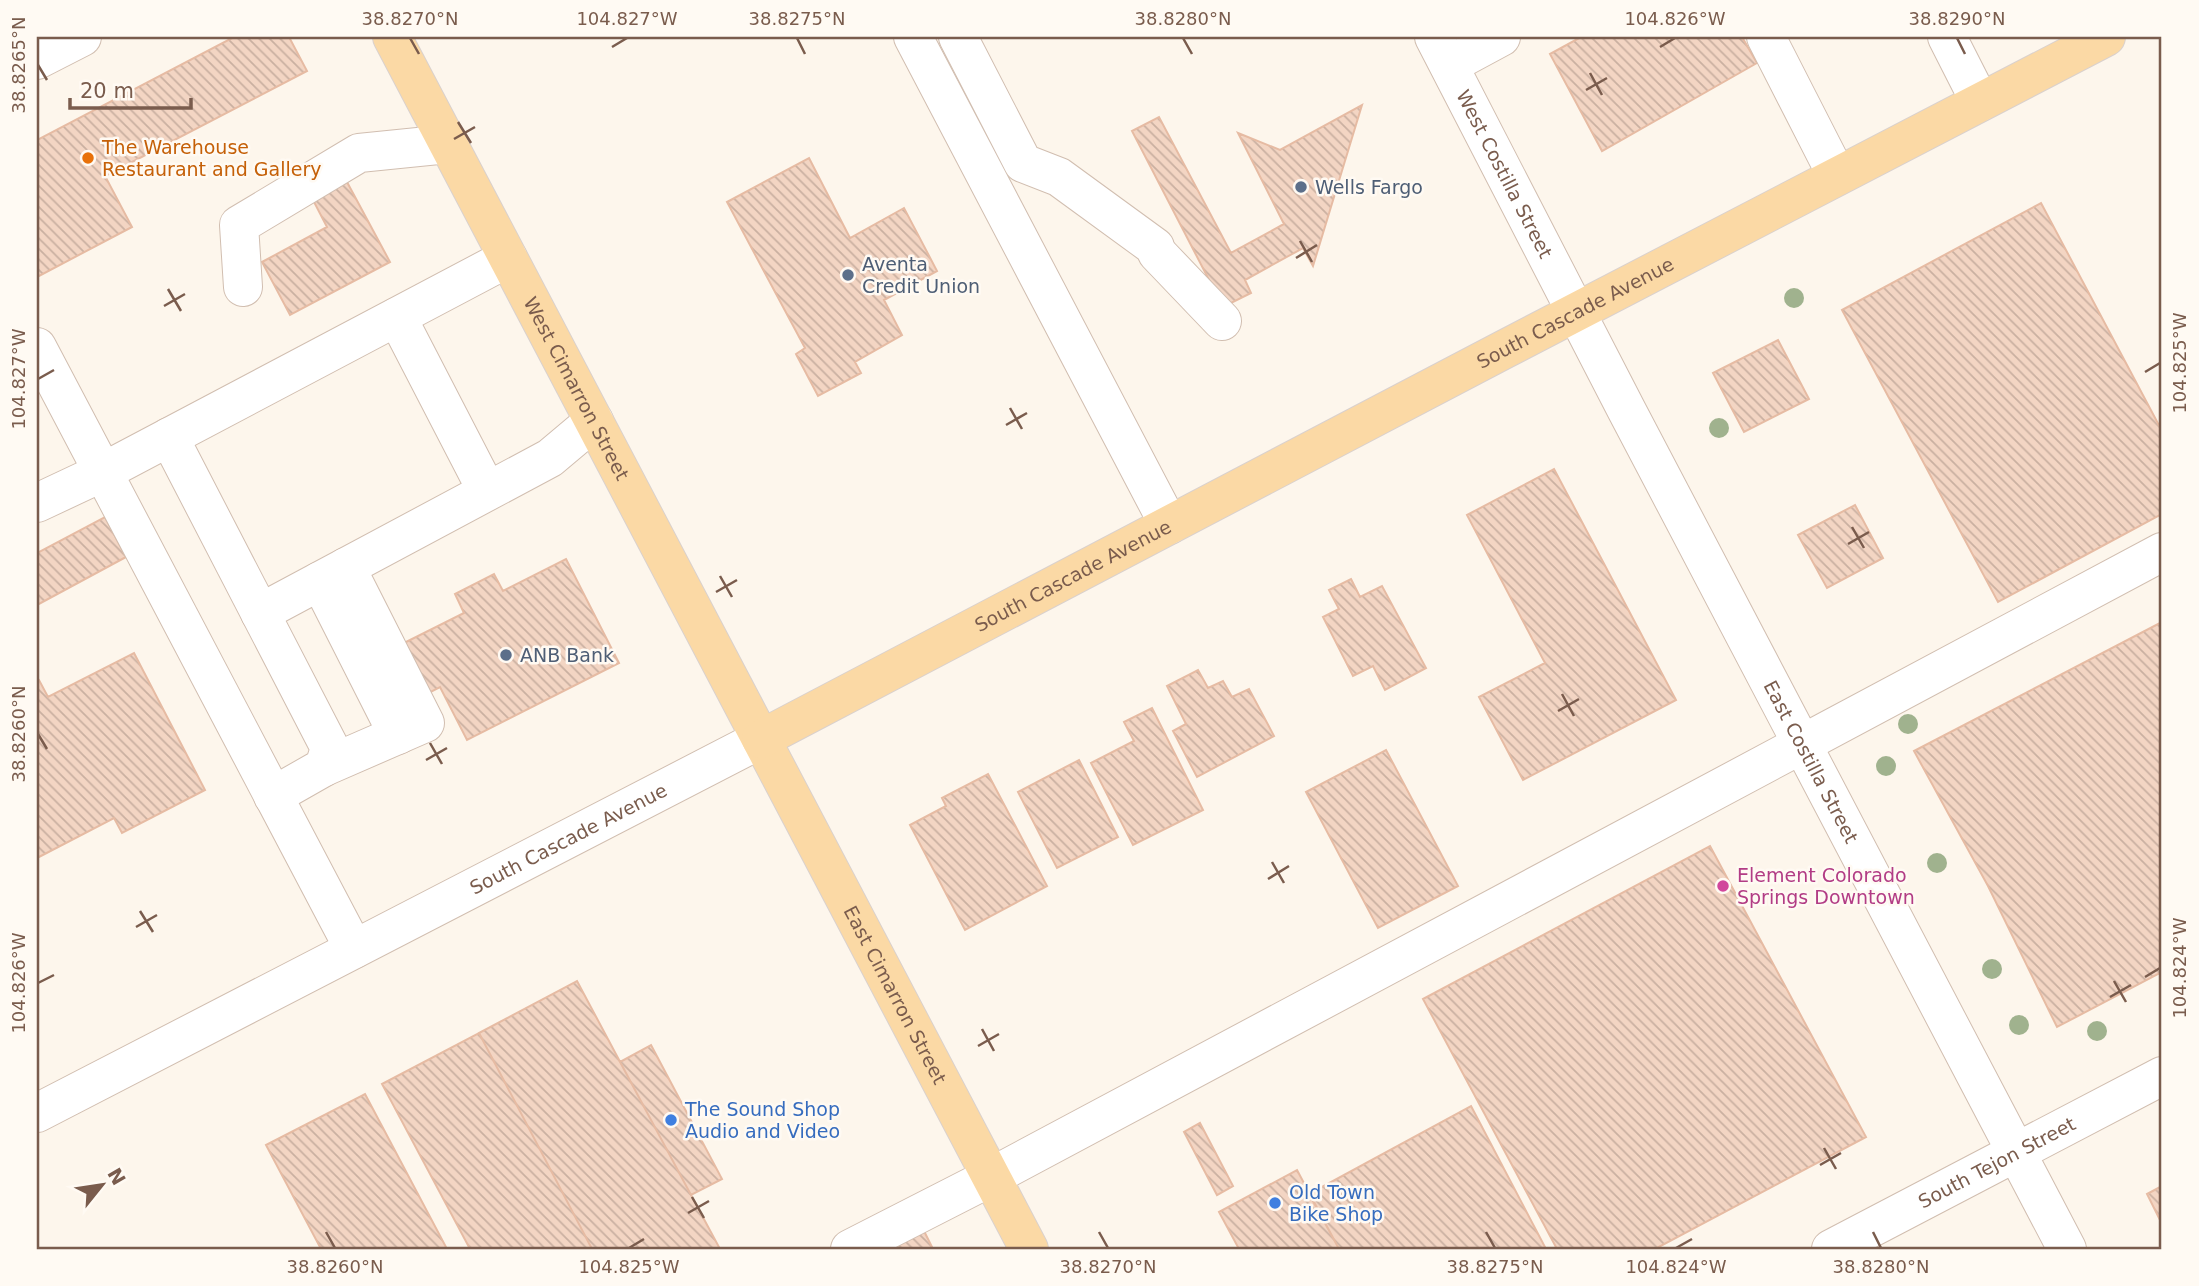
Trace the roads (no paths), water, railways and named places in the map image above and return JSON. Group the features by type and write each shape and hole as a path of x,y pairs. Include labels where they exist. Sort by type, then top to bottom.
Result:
{"main road":[{"name":"West Cimarron Street","path":"392,37 761,739"},
{"name":"South Cascade Avenue","path":"761,739 2106,37"},
{"name":"East Cimarron Street","path":"761,739 1029,1249"}],"street":[{"path":"37,60 82,37"},
{"path":"913,37 1169,525"},
{"path":"958,37 1023,163 1059,177 1156,250 1222,321"},
{"path":"1441,51 1501,37"},
{"path":"1766,37 1837,176"},
{"path":"1947,37 1980,102"},
{"name":"West Costilla Street","path":"1441,51 1576,312"},
{"path":"243,287 239,225 359,153 448,145"},
{"path":"37,503 103,472 508,258"},
{"name":"East Costilla Street","path":"1576,312 2067,1249"},
{"path":"397,317 488,491"},
{"path":"37,347 354,949"},
{"path":"260,613 550,458 594,421"},
{"path":"169,437 330,748 324,766"},
{"path":"849,1249 991,1177 2162,552"},
{"path":"274,796 324,766 425,723 322,580"},
{"path":"322,580 386,740"},
{"name":"South Cascade Avenue","path":"37,1113 761,739"},
{"name":"South Tejon Street","path":"1831,1249 2162,1076"}],"place":[{"name":"The Warehouse Restaurant and Gallery","path":"88,158"},
{"name":"Wells Fargo","path":"1301,187"},
{"name":"Aventa Credit Union","path":"848,275"},
{"name":"ANB Bank","path":"506,655"},
{"name":"Element Colorado Springs Downtown","path":"1723,886"},
{"name":"The Sound Shop Audio and Video","path":"671,1120"},
{"name":"Old Town Bike Shop","path":"1275,1203"}]}
